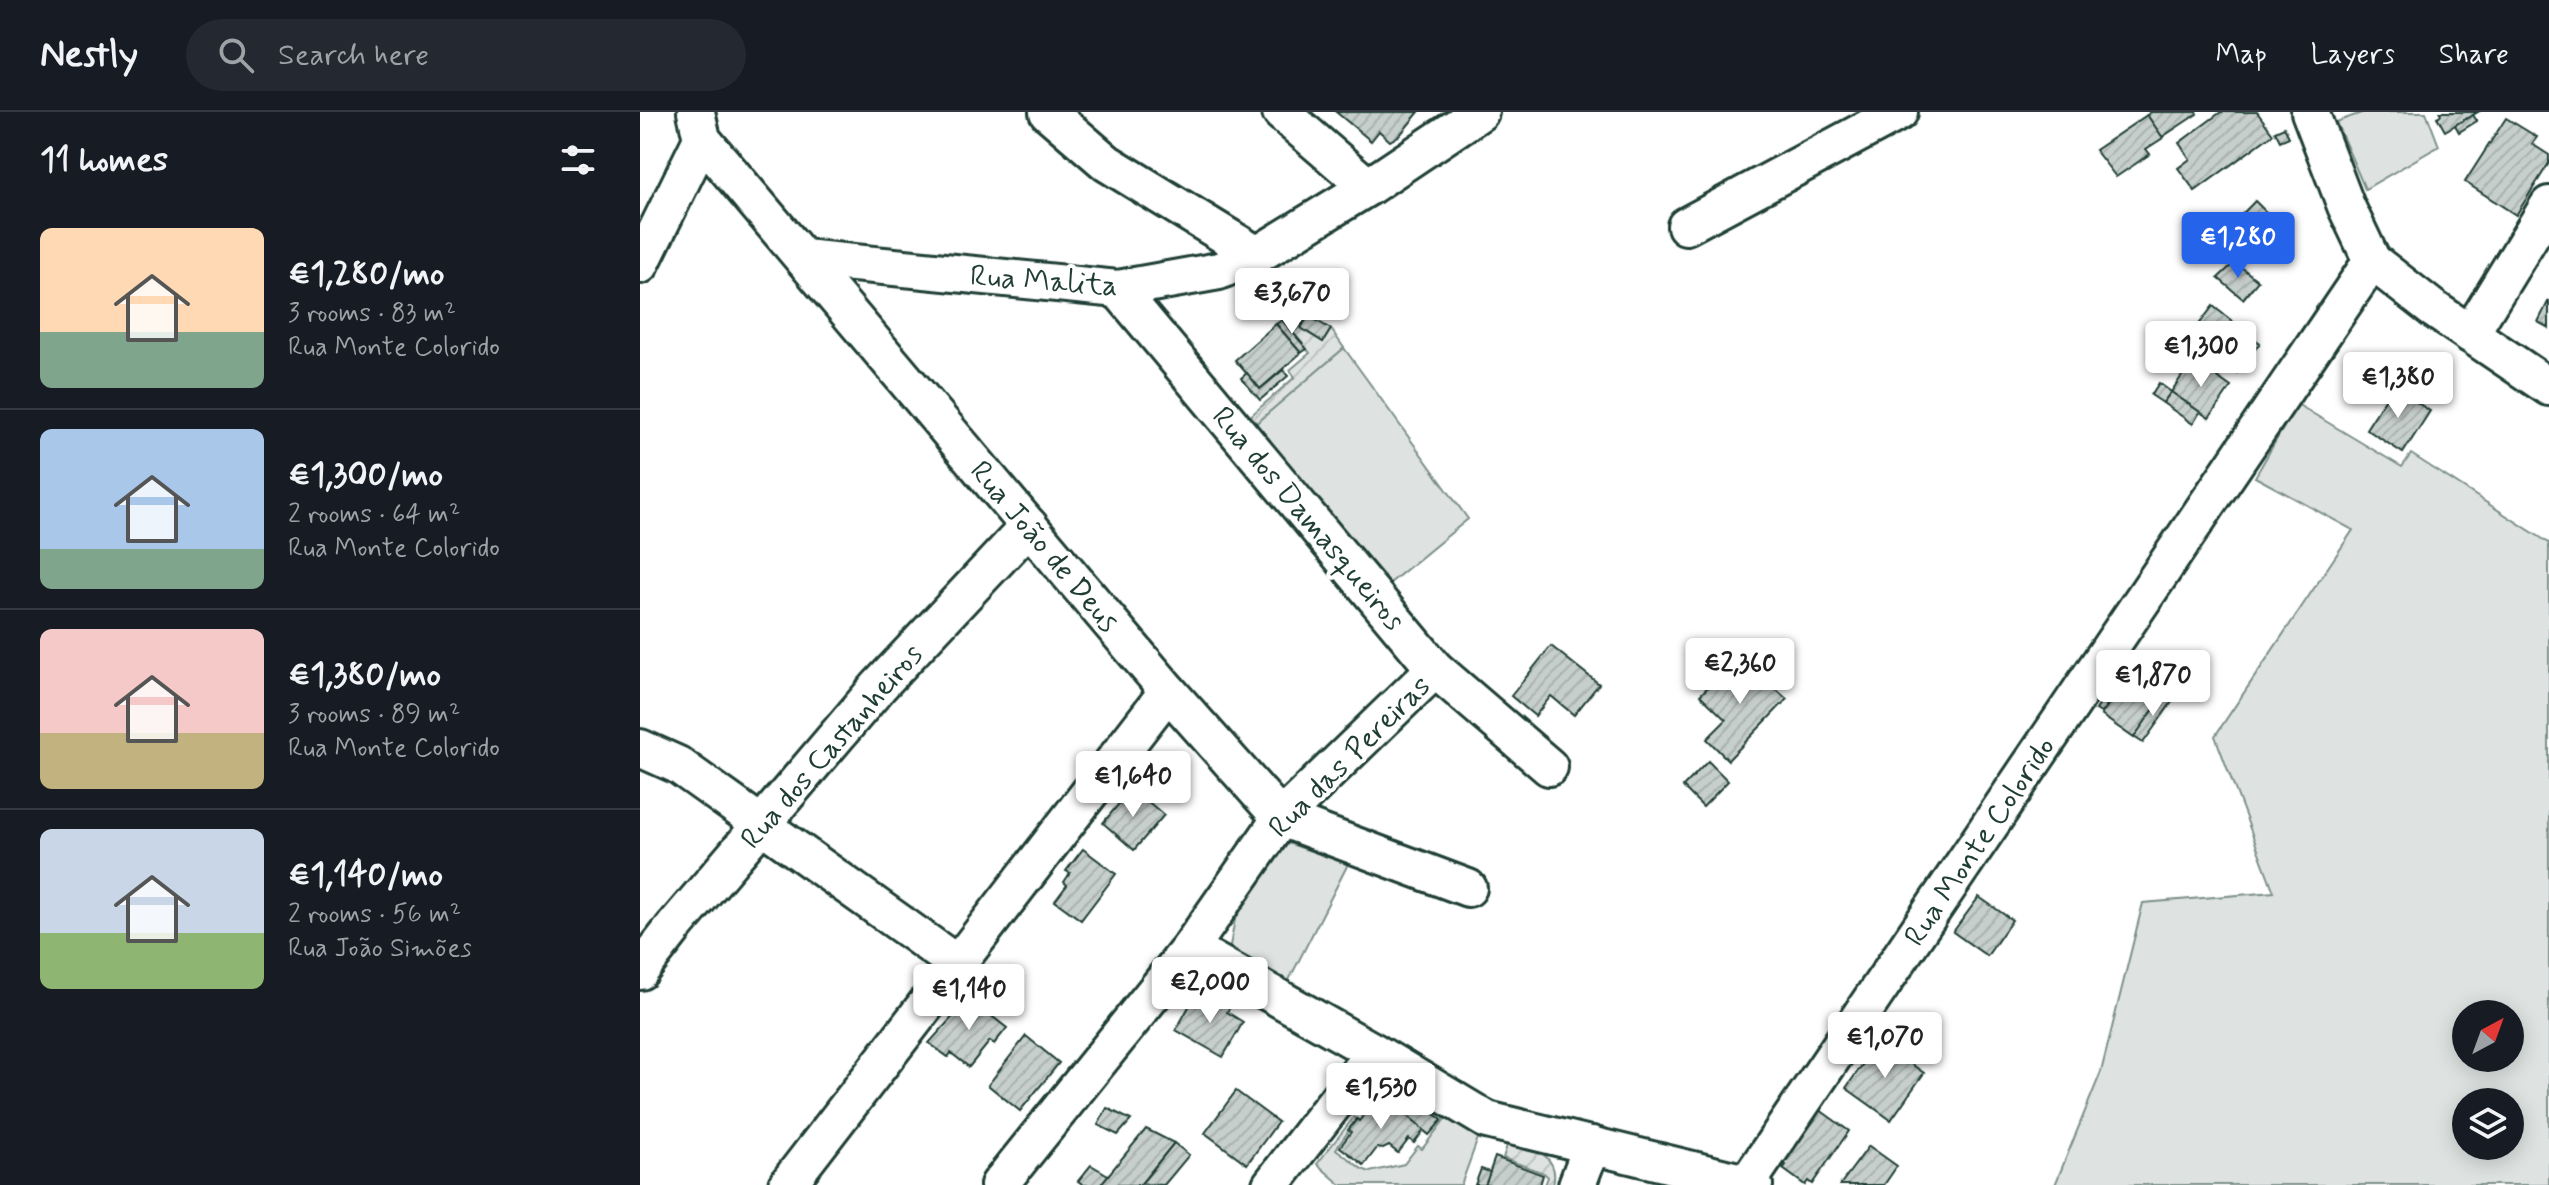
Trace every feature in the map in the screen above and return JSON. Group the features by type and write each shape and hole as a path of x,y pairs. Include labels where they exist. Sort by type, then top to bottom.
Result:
{"street":[{"path":"1048,112 1107,163 1257,255"},
{"path":"1281,112 1368,187"},
{"name":"Rua Malita","path":"803,258 1118,289 1219,271 1257,255 1368,187 1480,112"},
{"path":"1686,226 1899,112"},
{"path":"2310,112 2346,206 2372,261 2470,334 2549,387"},
{"path":"640,265 699,126"},
{"name":"Rua João de Deus","path":"699,126 803,258 1168,691 1281,818 1468,888"},
{"path":"2470,334 2549,205"},
{"name":"Rua Monte Colorido","path":"1751,1183 2372,261"},
{"name":"Rua dos Damasqueiros","path":"1118,289 1435,669 1549,767"},
{"name":"Rua dos Castanheiros","path":"640,971 879,686 1029,526"},
{"name":"Rua das Pereiras","path":"999,1185 1190,948 1281,818 1435,669"},
{"path":"787,1185 1168,691"},
{"path":"640,748 678,765 957,964"},
{"path":"1190,948 1487,1120 1751,1183"},
{"path":"1271,1185 1374,1052"},
{"path":"1577,1185 1592,1145"}],"shaded area":[{"path":"2364,112 2426,112 2439,146 2365,189 2336,122"},
{"path":"1303,325 1301,329 1323,342 1331,329 1344,348 1254,425 1248,418 1295,377 1290,370 1310,353 1293,333"},
{"path":"1344,348 1468,519 1390,583 1254,425"},
{"path":"2297,404 2402,467 2411,454 2549,543 2549,1185 2055,1185 2101,1072 2143,903 2274,892 2215,736 2353,530 2255,477"},
{"path":"1288,843 1348,864 1286,986 1233,957 1230,946 1235,919"},
{"path":"1419,1099 1481,1130 1461,1185 1341,1185 1317,1164 1354,1117 1357,1119 1336,1149 1370,1172 1404,1164 1418,1146 1422,1149 1445,1119"},
{"path":"1509,1139 1535,1149 1548,1159 1553,1166 1553,1185 1545,1185 1548,1177 1544,1173 1503,1158"}],"building":[{"path":"1336,112 1419,112 1400,135 1390,141 1379,131 1371,141"},
{"path":"2151,112 2197,114 2162,137 2147,115"},
{"path":"2221,112 2257,112 2273,134 2195,191 2178,168 2190,159 2179,143"},
{"path":"2440,112 2478,112 2445,131 2437,117 2441,115"},
{"path":"2147,115 2163,138 2146,149 2150,154 2116,177 2095,150"},
{"path":"2473,115 2477,121 2459,132 2455,125"},
{"path":"2506,118 2537,137 2532,144 2549,155 2549,163 2516,215 2465,182"},
{"path":"2284,127 2289,137 2280,141 2275,131"},
{"path":"2255,201 2275,221 2235,262 2215,242"},
{"path":"2235,262 2258,281 2243,299 2218,278"},
{"path":"2549,300 2549,328 2538,322"},
{"path":"2213,306 2260,343 2237,373 2188,339"},
{"path":"1295,308 1308,316 1303,325 1286,316"},
{"path":"1308,316 1331,329 1323,342 1301,328"},
{"path":"1282,320 1307,349 1301,353 1276,324"},
{"path":"1276,324 1301,353 1260,389 1235,360"},
{"path":"2193,360 2231,387 2209,418 2171,392"},
{"path":"1283,370 1288,376 1260,400 1241,378 1247,373 1260,389"},
{"path":"2159,383 2171,392 2163,403 2151,395"},
{"path":"2393,387 2430,411 2403,453 2366,429"},
{"path":"2171,392 2200,412 2193,424 2163,403"},
{"path":"1551,646 1599,684 1574,715 1551,696 1535,716 1511,696"},
{"path":"1738,657 1769,687 1771,685 1787,699 1728,760 1707,739 1726,720 1700,695"},
{"path":"2120,676 2125,680 2101,713 2096,710"},
{"path":"2126,679 2159,702 2134,738 2101,715"},
{"path":"2158,693 2172,702 2143,743 2134,737 2159,702 2153,698"},
{"path":"1708,761 1728,781 1703,807 1683,787"},
{"path":"1132,788 1164,815 1134,850 1103,823"},
{"path":"1083,849 1116,874 1081,920 1055,901 1067,885 1064,882 1070,873 1066,871"},
{"path":"1979,897 2012,920 1987,956 1953,932"},
{"path":"973,994 987,1006 984,1010 1007,1028 994,1044 990,1041 969,1067 951,1053 948,1057 929,1043"},
{"path":"1196,994 1214,1005 1217,999 1230,1007 1227,1012 1243,1022 1223,1057 1176,1030"},
{"path":"1026,1036 1059,1063 1020,1111 988,1085"},
{"path":"1879,1041 1924,1073 1891,1120 1846,1088"},
{"path":"1236,1091 1278,1122 1247,1164 1205,1133"},
{"path":"1380,1094 1425,1129 1414,1143 1409,1139 1398,1153 1389,1146 1377,1148 1364,1165 1340,1147 1351,1132 1348,1130"},
{"path":"1415,1099 1442,1120 1429,1135 1404,1113"},
{"path":"1107,1108 1131,1120 1118,1135 1098,1125"},
{"path":"1820,1110 1849,1131 1812,1184 1808,1181 1805,1185 1783,1169 1786,1165 1783,1162"},
{"path":"1146,1129 1174,1143 1140,1185 1100,1185"},
{"path":"1174,1143 1189,1155 1164,1185 1141,1184"},
{"path":"1869,1146 1897,1166 1884,1185 1840,1185"},
{"path":"1495,1157 1543,1175 1540,1185 1485,1185"},
{"path":"1091,1165 1108,1175 1100,1185 1084,1185 1078,1181"},
{"path":"1481,1169 1490,1172 1485,1185 1475,1185"}]}
